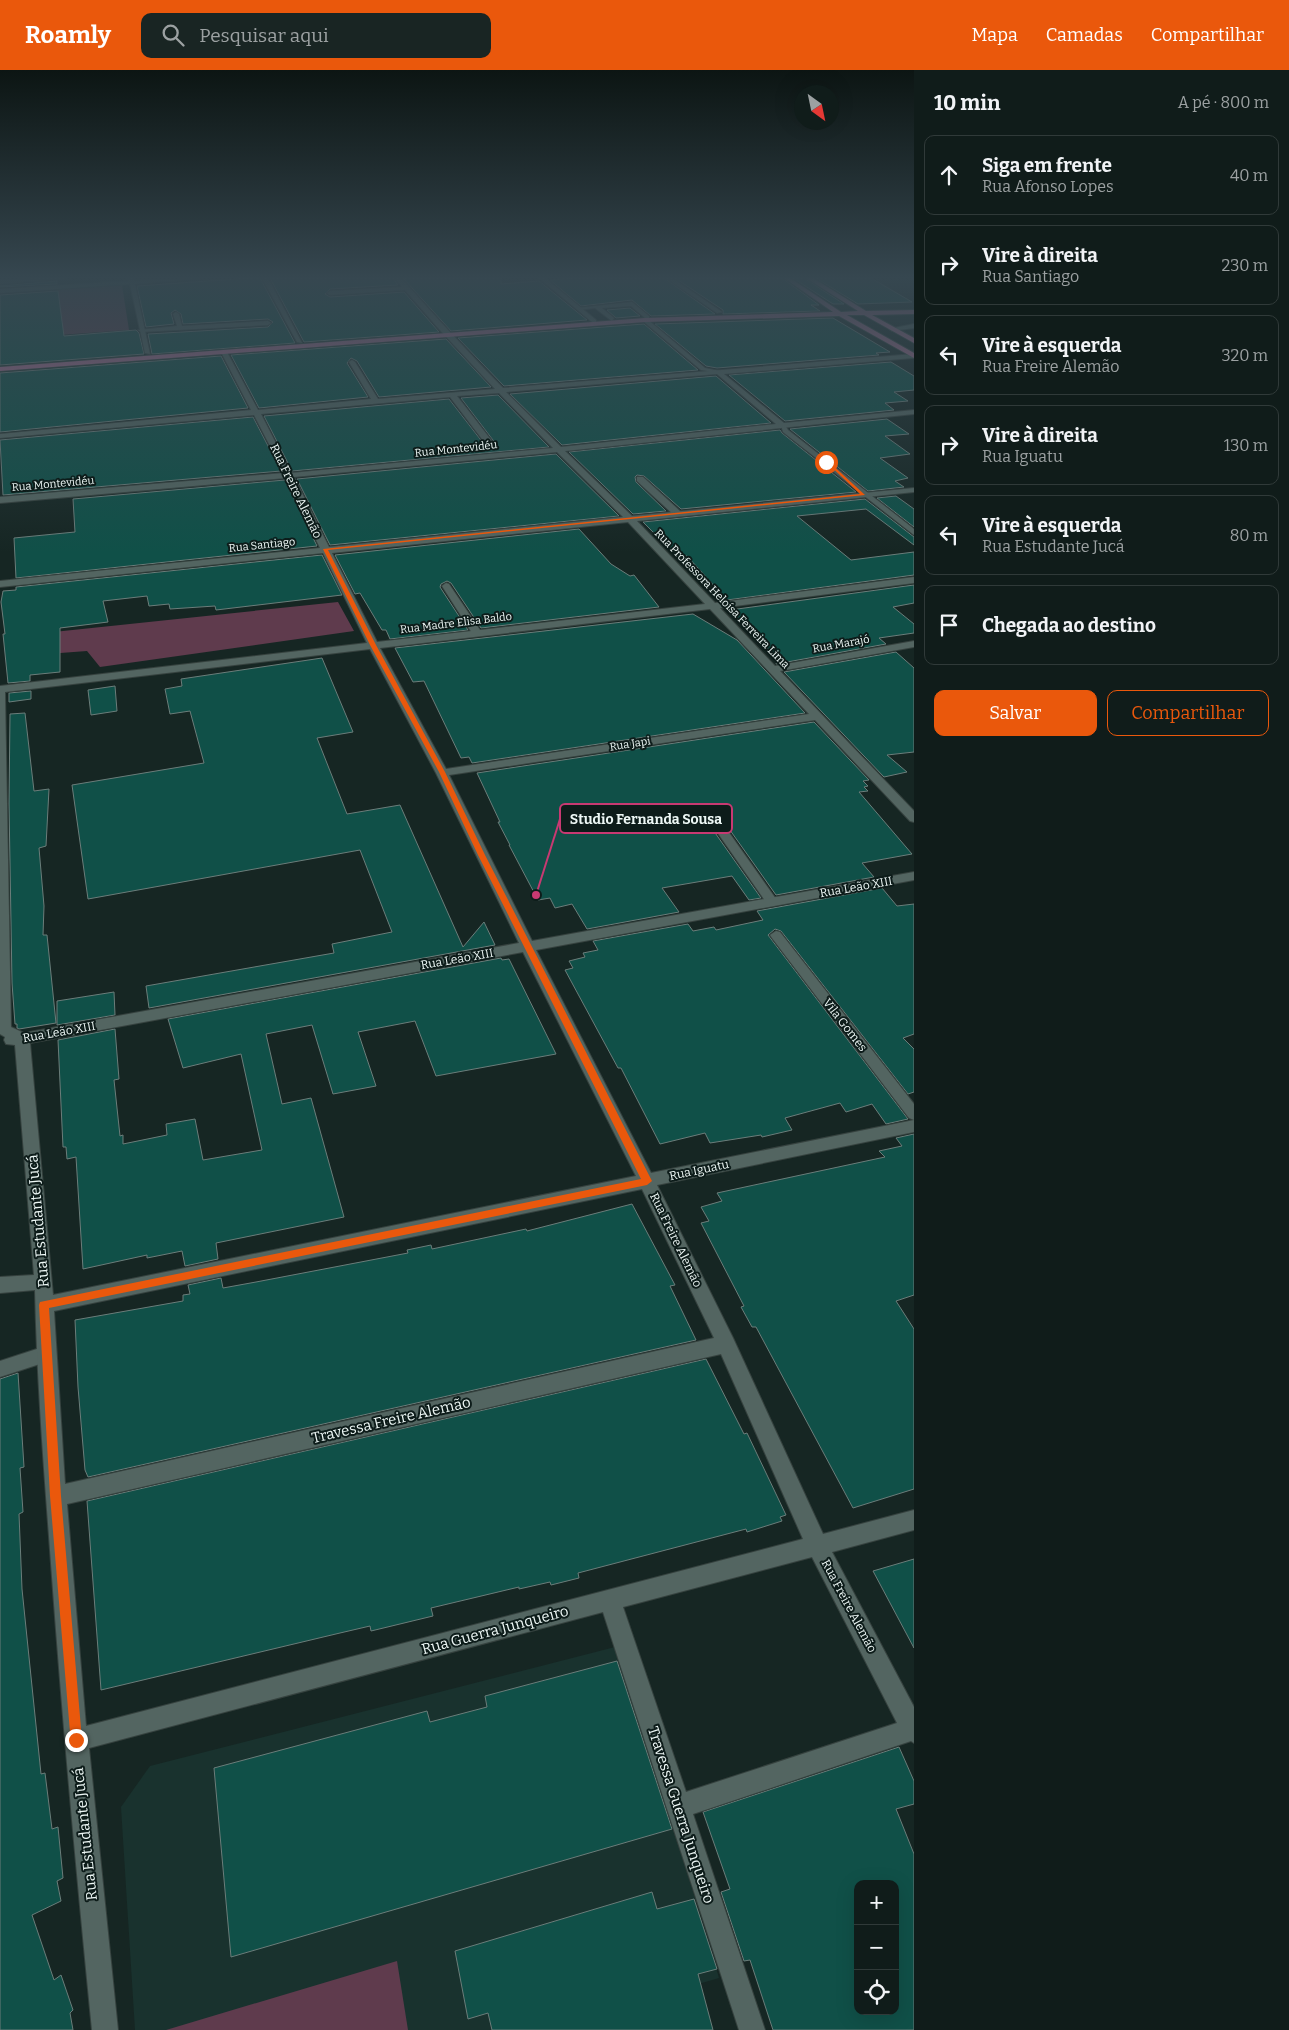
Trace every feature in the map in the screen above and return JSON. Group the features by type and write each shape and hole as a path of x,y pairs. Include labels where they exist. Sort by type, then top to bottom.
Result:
{"street":[{"name":"Rua Freire Alemão","path":"233,369 373,645 442,772 527,946 647,1181 726,1344 817,1545 913,1730"},
{"path":"357,369 376,401"},
{"name":"Rua Professora Heloísa Ferreira Lima","path":"481,369 529,420 561,449 630,519 914,818"},
{"path":"0,436 451,394 749,369"},
{"path":"718,372 783,426"},
{"path":"451,394 492,445"},
{"name":"Rua Montevidéu","path":"0,500 288,476 914,412"},
{"name":"Rua Santiago","path":"0,584 325,549 914,490"},
{"name":"Rua Madre Elisa Baldo","path":"0,690 712,606 914,580"},
{"name":"Rua Marajó","path":"774,669 914,644"},
{"path":"0,690 1,907 4,1030 22,1039"},
{"name":"Rua Japi","path":"442,772 817,716"},
{"name":"Rua Leão XIII","path":"0,1040 22,1039 914,876"},
{"name":"Rua Estudante Jucá","path":"22,1039 44,1283 46,1354 76,1740 105,2030"},
{"name":"Rua Iguatu","path":"44,1305 914,1126"},
{"path":"0,1285 24,1282 44,1283"},
{"name":"Travessa Freire Alemão","path":"56,1496 726,1344"},
{"name":"Rua Guerra Junqueiro","path":"76,1740 914,1520"},
{"name":"Travessa Guerra Junqueiro","path":"610,1600 752,2030"},
{"path":"678,1807 913,1730"}],"lane":[{"path":"705,369 718,372"},
{"path":"783,426 785,430 863,494 914,533"},
{"path":"640,479 678,514"},
{"path":"446,586 477,633"},
{"path":"714,819 772,902"},
{"name":"Vila Gomes","path":"776,935 914,1114"},
{"path":"0,1369 46,1354"}],"shaded area":[{"path":"338,602 354,631 100,667 87,651 47,654 44,633"},
{"path":"619,1646 719,1978 540,2030 135,2030 121,1807 150,1766"},
{"path":"397,1961 408,2030 166,2030"}],"building":[{"path":"46,369 228,369 248,408 0,432 0,373"},
{"path":"239,369 351,369 368,397 259,408"},
{"path":"362,369 475,369 491,387 379,397"},
{"path":"488,369 698,370 504,386"},
{"path":"798,369 903,369 914,376 914,390 894,392 908,401 885,403 894,410 785,421 729,375"},
{"path":"716,376 771,423 562,445 510,394"},
{"path":"498,395 549,447 292,471 264,416 449,399 487,448 491,449 496,447 496,444 461,398"},
{"path":"253,417 281,471 3,495 0,440"},
{"path":"887,419 909,434 885,436 910,454 880,458 908,478 895,481 904,487 868,491 790,429"},
{"path":"780,430 856,492 681,509 644,476 637,475 635,477 636,482 666,511 633,514 569,452"},
{"path":"556,454 619,516 330,545 297,479"},
{"path":"285,480 317,546 16,578 14,538 75,532 73,499"},
{"path":"896,496 914,509 914,527 877,498"},
{"path":"865,499 914,537 914,545 866,509 797,516 851,560 914,552 914,575 727,600 687,556 678,557 643,522"},
{"path":"579,529 611,564 630,576 634,575 659,607 481,628 451,583 447,581 441,584 440,587 468,630 390,639 386,630 382,630 360,593 355,594 335,555"},
{"path":"322,555 342,595 216,610 215,606 170,609 169,604 149,606 147,596 103,601 108,622 60,628 60,672 30,675 30,681 8,683 1,602 3,591 16,590 16,587"},
{"path":"914,585 914,603 893,607 914,624 914,633 879,638 886,644 776,664 778,659 730,610"},
{"path":"693,614 737,640 805,713 472,763 469,757 461,758 424,681 413,682 395,648"},
{"path":"896,652 914,668 914,752 887,755 907,772 884,777 784,672"},
{"path":"322,658 353,732 317,738 347,814 400,805 463,947 484,922 495,945 149,1008 146,986 334,953 332,944 392,932 360,850 88,899 72,785 204,763 190,711 170,714 165,689 182,686 181,679"},
{"path":"115,686 117,711 91,715 88,690"},
{"path":"31,691 31,699 9,702 9,693"},
{"path":"25,713 34,791 49,789 46,846 39,848 44,906 43,935 47,935 56,1023 19,1029 17,1024 15,1024 12,983 9,804 10,714"},
{"path":"814,722 869,780 863,781 868,786 864,787 868,791 859,792 912,854 862,863 874,877 776,895 720,816 713,814 707,817 706,820 761,898 749,900 732,876 662,888 679,912 587,929 572,904 555,908 550,898 538,900 509,845 477,773"},
{"path":"882,888 897,906 914,904 914,1034 903,1038 914,1049 914,1092 908,1094 781,931 775,929 768,935 908,1119 886,1124 872,1104 846,1112 840,1103 785,1118 792,1130 762,1137 761,1135 710,1143 705,1133 660,1144 621,1068 618,1068 565,970 573,968 569,961 585,957 583,953 598,950 593,941 688,924 693,931 714,927 716,930 763,920 757,911"},
{"path":"501,958 502,960 509,959 556,1054 436,1076 415,1021 358,1032 376,1086 333,1094 312,1025 266,1034 282,1104 311,1098 344,1217 216,1243 218,1259 185,1266 182,1251 147,1258 147,1255 83,1269 76,1157 67,1159 66,1147 63,1147 58,1040 115,1029 119,1079 114,1080 120,1136 123,1135 123,1144 167,1135 166,1124 195,1119 203,1160 262,1150 241,1054 183,1068 168,1019"},
{"path":"114,992 115,1015 57,1025 57,1001"},
{"path":"914,1134 914,1295 896,1301 914,1329 914,1489 853,1508 756,1327 752,1327 741,1307 744,1306 701,1223 709,1221 701,1207 722,1201 717,1193 885,1157 879,1151 902,1146 896,1138"},
{"path":"632,1204 675,1285 670,1286 696,1340 88,1477 85,1470 78,1387 75,1320 183,1301 183,1295 190,1294 188,1285 221,1278 223,1288 408,1253 407,1250 431,1245 432,1249 526,1229 527,1231"},
{"path":"706,1359 744,1434 747,1433 786,1515 780,1517 782,1521 747,1532 746,1529 578,1573 579,1578 551,1585 550,1582 519,1589 519,1587 431,1608 433,1616 371,1631 370,1626 101,1690 87,1501"},
{"path":"18,1373 24,1467 20,1468 23,1512 19,1514 22,1589 41,1774 45,1773 52,1829 58,1827 63,1878 57,1881 61,1901 32,1915 54,1980 61,1975 73,2010 70,2013 73,2030 0,2030 0,1379"},
{"path":"914,1559 914,1648 873,1571"},
{"path":"617,1661 672,1829 231,1957 214,1768 427,1711 430,1722 487,1707 485,1696"},
{"path":"899,1747 914,1781 914,1804 896,1809 914,1854 914,2030 773,2030 750,1960 744,1961 721,1892 730,1889 703,1812"},
{"path":"652,1892 657,1909 694,1899 717,1969 698,1974 713,2030 492,2030 488,2013 468,2019 455,1951"}],"place":[{"name":"Studio Fernanda Sousa","path":"536,895"}],"route":[{"path":"76,1740 56,1496 44,1305 647,1181 481,855 442,772 373,645 325,549 863,494 826,462"}]}
